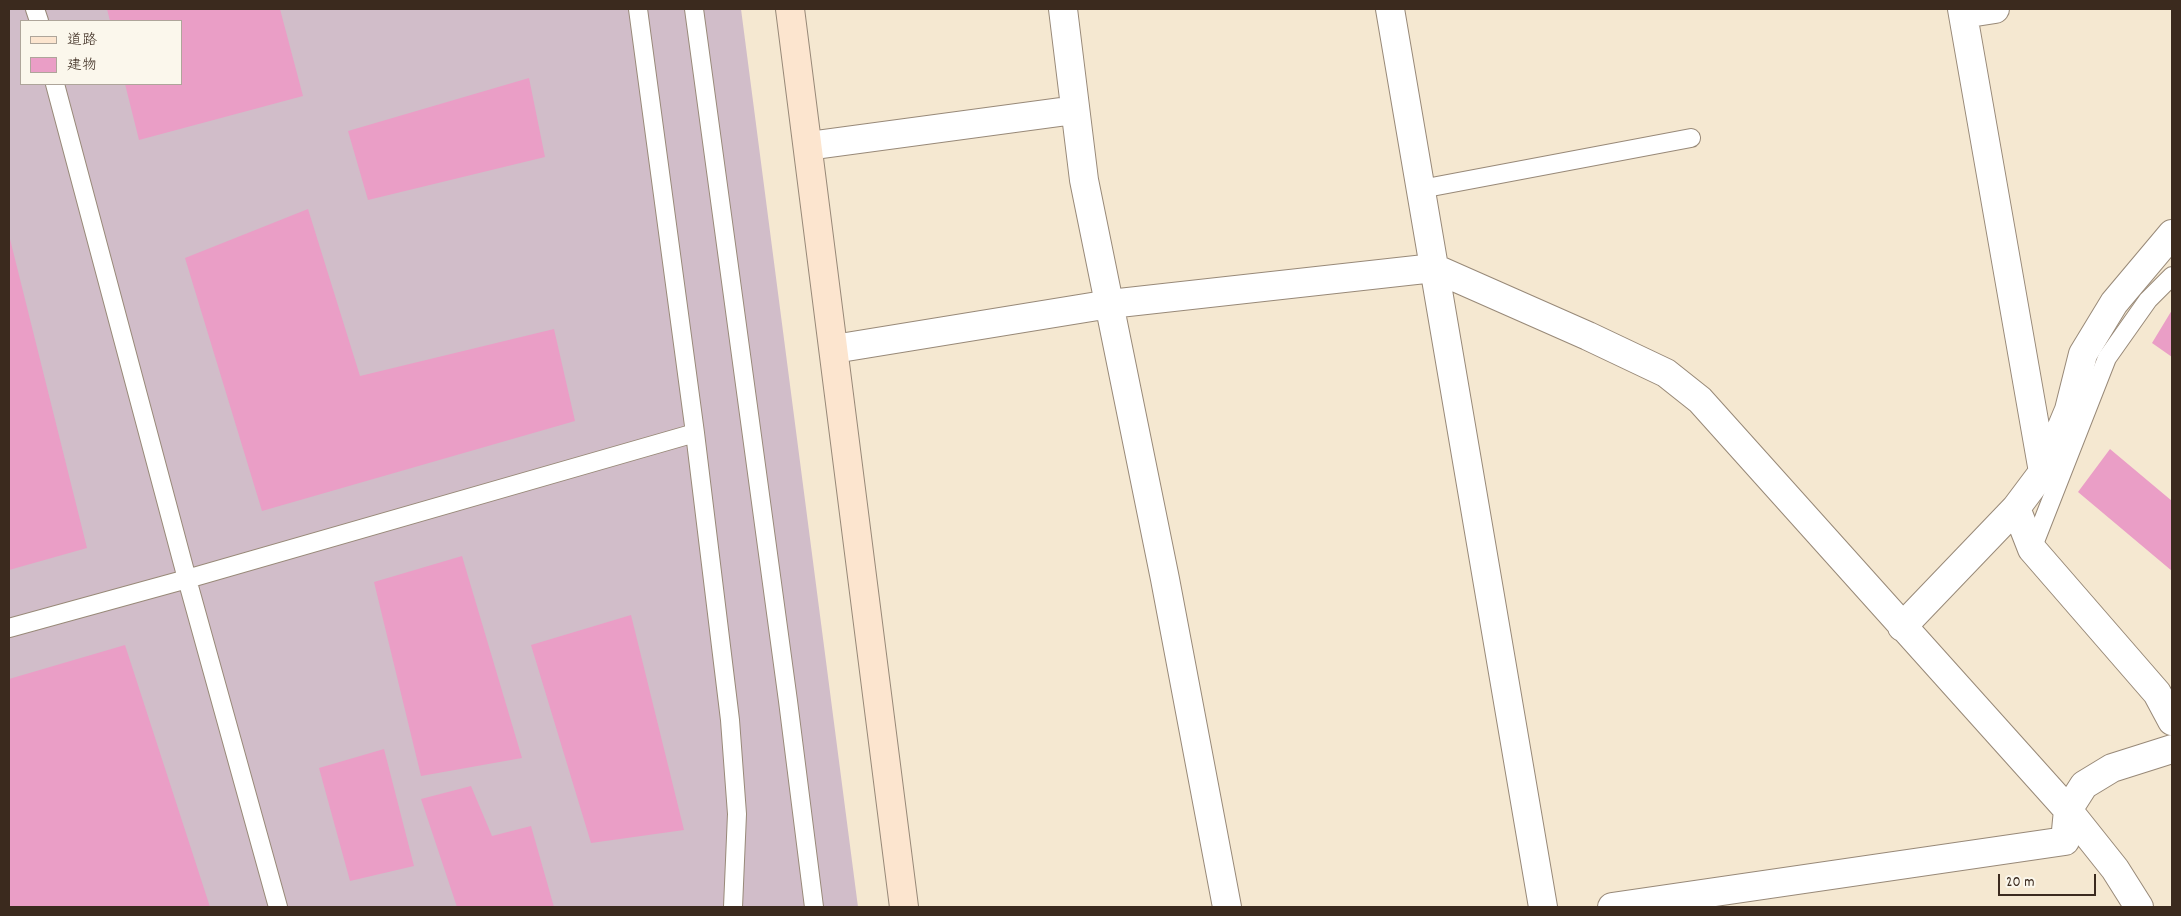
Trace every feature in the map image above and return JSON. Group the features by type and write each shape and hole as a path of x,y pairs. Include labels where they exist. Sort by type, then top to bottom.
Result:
{"street":[{"path":"790,9 904,907"},
{"path":"1063,9 1084,180 1165,578 1227,907"},
{"path":"1390,9 1543,907"},
{"path":"1995,9 1962,11 2043,472"},
{"path":"808,146 1075,110"},
{"path":"1902,627 2016,508 2043,472 2069,410 2083,354 2114,303 2172,234"},
{"path":"834,349 1110,304 1434,268 1588,336 1666,373 1700,400 2068,810 2115,869 2139,907"},
{"path":"2016,508 2032,549 2157,694 2172,721"},
{"path":"1612,907 2065,841 2068,810 2084,784 2112,768 2172,749"}],"lane":[{"path":"638,9 695,433 730,720 737,814 733,907"},
{"path":"694,9 788,701 814,907"},
{"path":"55,85 187,579 278,907"},
{"path":"1421,189 1690,138"},
{"path":"2032,549 2107,358 2148,300 2172,276"},
{"path":"9,628 187,579 695,433"}],"shaded area":[{"path":"9,9 741,9 858,907 9,907"}],"building":[{"path":"107,9 280,9 303,96 139,140 125,85 182,85 182,20 110,20"},
{"path":"529,78 545,157 368,200 348,131"},
{"path":"308,209 360,376 554,329 575,421 262,511 185,258"},
{"path":"9,235 87,548 9,570"},
{"path":"2172,310 2172,357 2152,343"},
{"path":"2110,449 2172,501 2172,571 2078,492"},
{"path":"462,556 522,758 421,776 374,582"},
{"path":"631,615 684,830 591,843 531,645"},
{"path":"125,645 210,907 9,907 9,679"},
{"path":"384,749 414,866 350,881 319,768"},
{"path":"471,786 492,836 531,826 554,907 457,907 421,799"}]}
